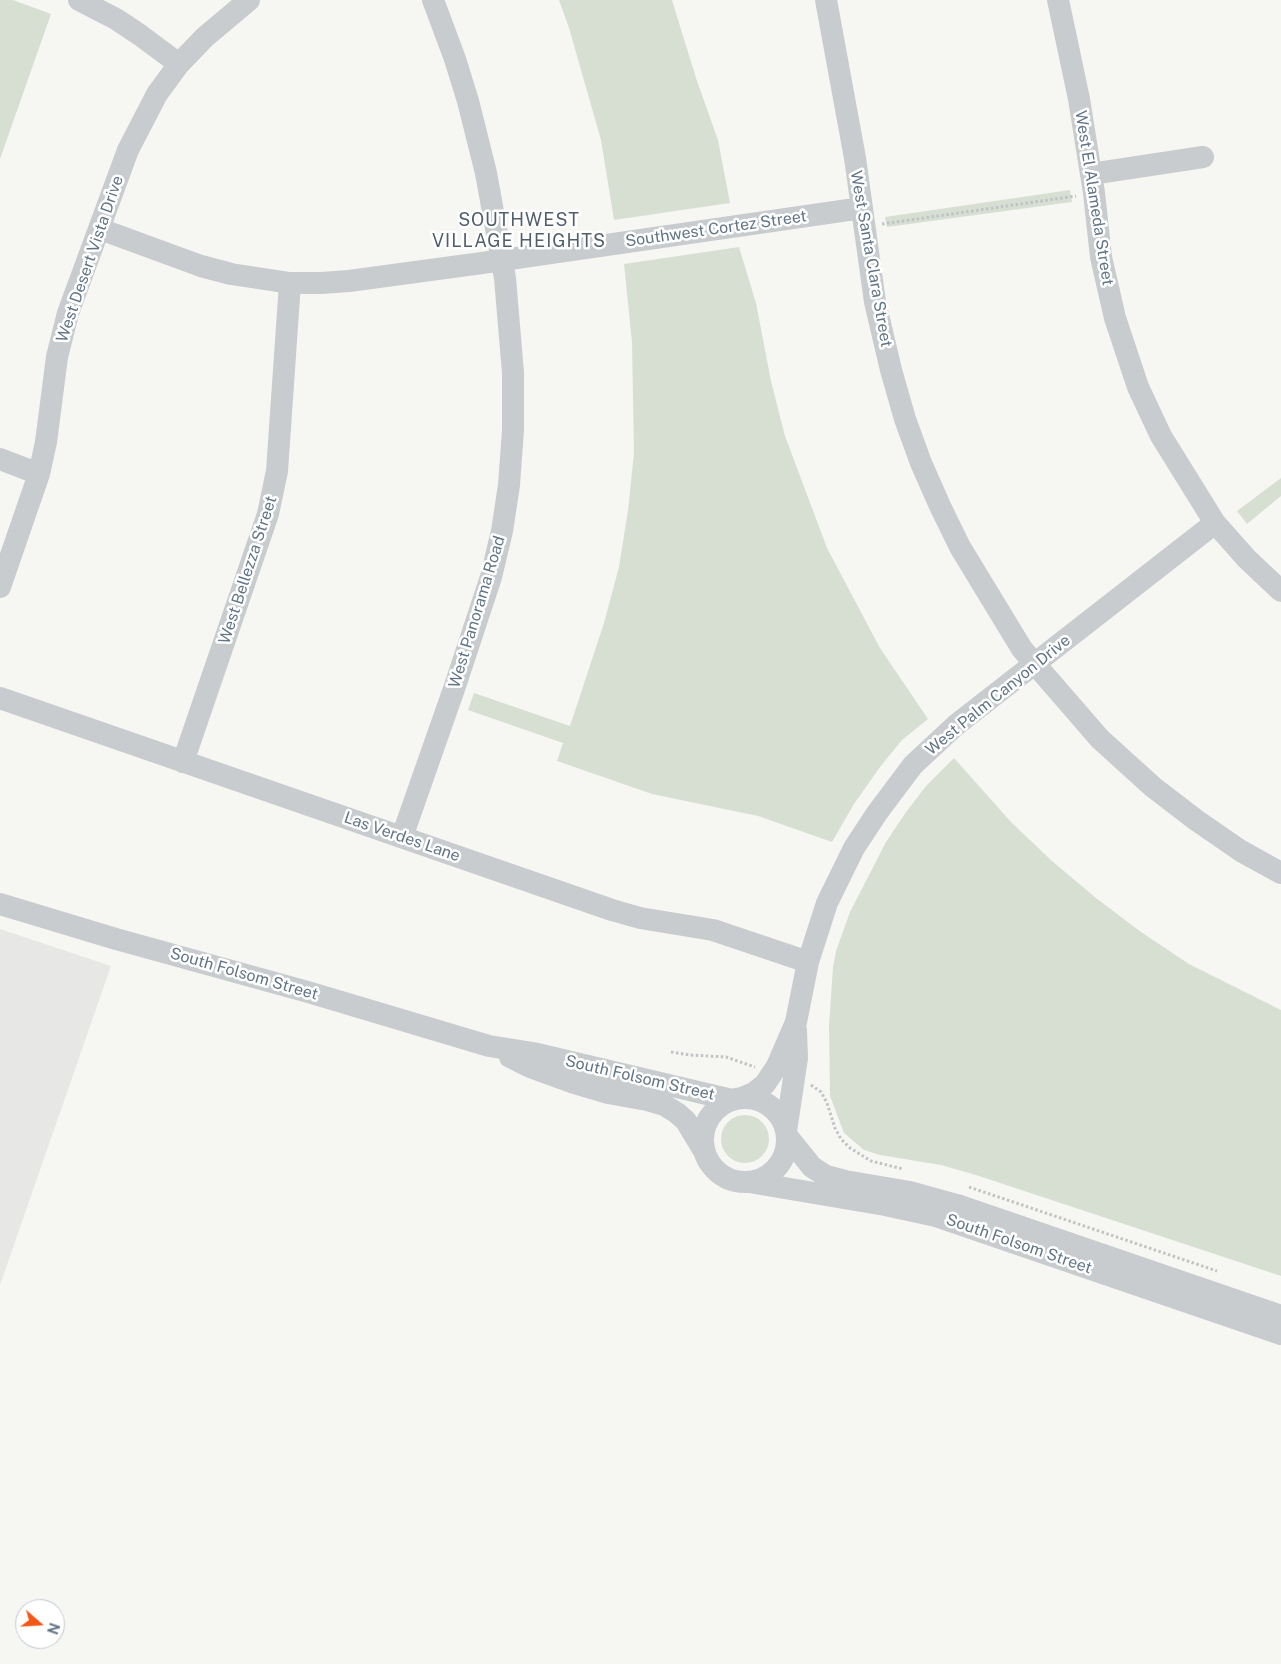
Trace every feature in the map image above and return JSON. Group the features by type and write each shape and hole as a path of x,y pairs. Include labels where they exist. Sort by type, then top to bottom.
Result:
{"street":[{"path":"79,0 116,19 179,64"},
{"name":"West Desert Vista Drive","path":"0,587 39,474 46,442 57,357 68,313 128,150 157,94 179,64 205,37 249,0"},
{"name":"West Panorama Road","path":"402,837 491,577 502,532 509,486 513,430 513,373 502,260 486,173 468,101 433,0"},
{"name":"West Santa Clara Street","path":"826,0 849,123 876,302 891,370 905,419 921,463 960,547 1022,649 1100,739 1153,787 1196,820 1241,851 1281,873"},
{"name":"West El Alameda Street","path":"1058,0 1079,99 1093,184 1101,257 1115,318 1138,387 1162,436 1215,523 1281,591"},
{"path":"1093,184 1203,157"},
{"name":"Southwest Cortez Street","path":"100,229 201,266 231,274 290,283 349,281 502,260 863,217"},
{"name":"West Bellezza Street","path":"183,762 268,514 277,471 290,283"},
{"path":"0,460 39,474"},
{"name":"West Palm Canyon Drive","path":"737,1099 754,1093 765,1084 773,1073 796,1022 808,962 827,903 854,848 877,813 913,766 956,725 1215,523"},
{"name":"Las Verdes Lane","path":"0,698 612,910 640,918 713,930 808,962"},
{"name":"South Folsom Street","path":"0,904 489,1046 534,1053 737,1099"},
{"name":"West Palm Canyon Drive","path":"787,1134 798,1058 796,1022"},
{"name":"South Folsom Street","path":"489,1046 530,1067 574,1083 664,1105 686,1121 705,1152"},
{"path":"737,1099 754,1099 765,1103 775,1110 782,1120 787,1134 786,1149 781,1162 773,1172 749,1182 735,1181 722,1175 711,1165 705,1152 703,1139 705,1126 711,1115 721,1106 737,1099"},
{"name":"South Folsom Street","path":"787,1134 812,1168 826,1176 910,1192 957,1205 1281,1316"},
{"name":"South Folsom Street","path":"749,1182 885,1205 936,1216 1281,1334"}],"path":[{"path":"863,217 1093,184"},
{"path":"671,1052 726,1057 759,1068"},
{"path":"810,1085 821,1092 835,1128 850,1148 871,1161 907,1170"},
{"path":"968,1186 1221,1273"}],"shaded area":[{"path":"0,0 13,0 51,14 0,159"},
{"path":"559,0 672,0 696,78 718,140 730,203 614,220 601,140 569,28"},
{"path":"1070,190 1072,202 887,227 885,217"},
{"path":"739,247 756,303 771,381 785,436 827,548 880,648 928,719 902,740 880,767 854,804 832,842 758,816 652,794 557,761 563,743 468,710 474,693 570,726 604,623 619,567 628,510 634,453 632,342 624,264"},
{"path":"1281,478 1281,496 1247,524 1237,511"},
{"path":"954,758 1011,822 1052,861 1096,898 1141,932 1189,964 1281,1010 1281,1276 976,1175 941,1165 880,1155 864,1150 844,1133 830,1096 829,1026 833,967 836,951 850,912 886,842 926,786"},
{"path":"0,929 111,966 0,1285"},
{"path":"740,1115 750,1115 762,1122 769,1134 769,1144 762,1156 750,1163 740,1163 732,1159 725,1152 721,1144 721,1134 725,1126 732,1119"}],"district":[{"name":"SOUTHWEST VILLAGE HEIGHTS","path":"519,230"}]}
